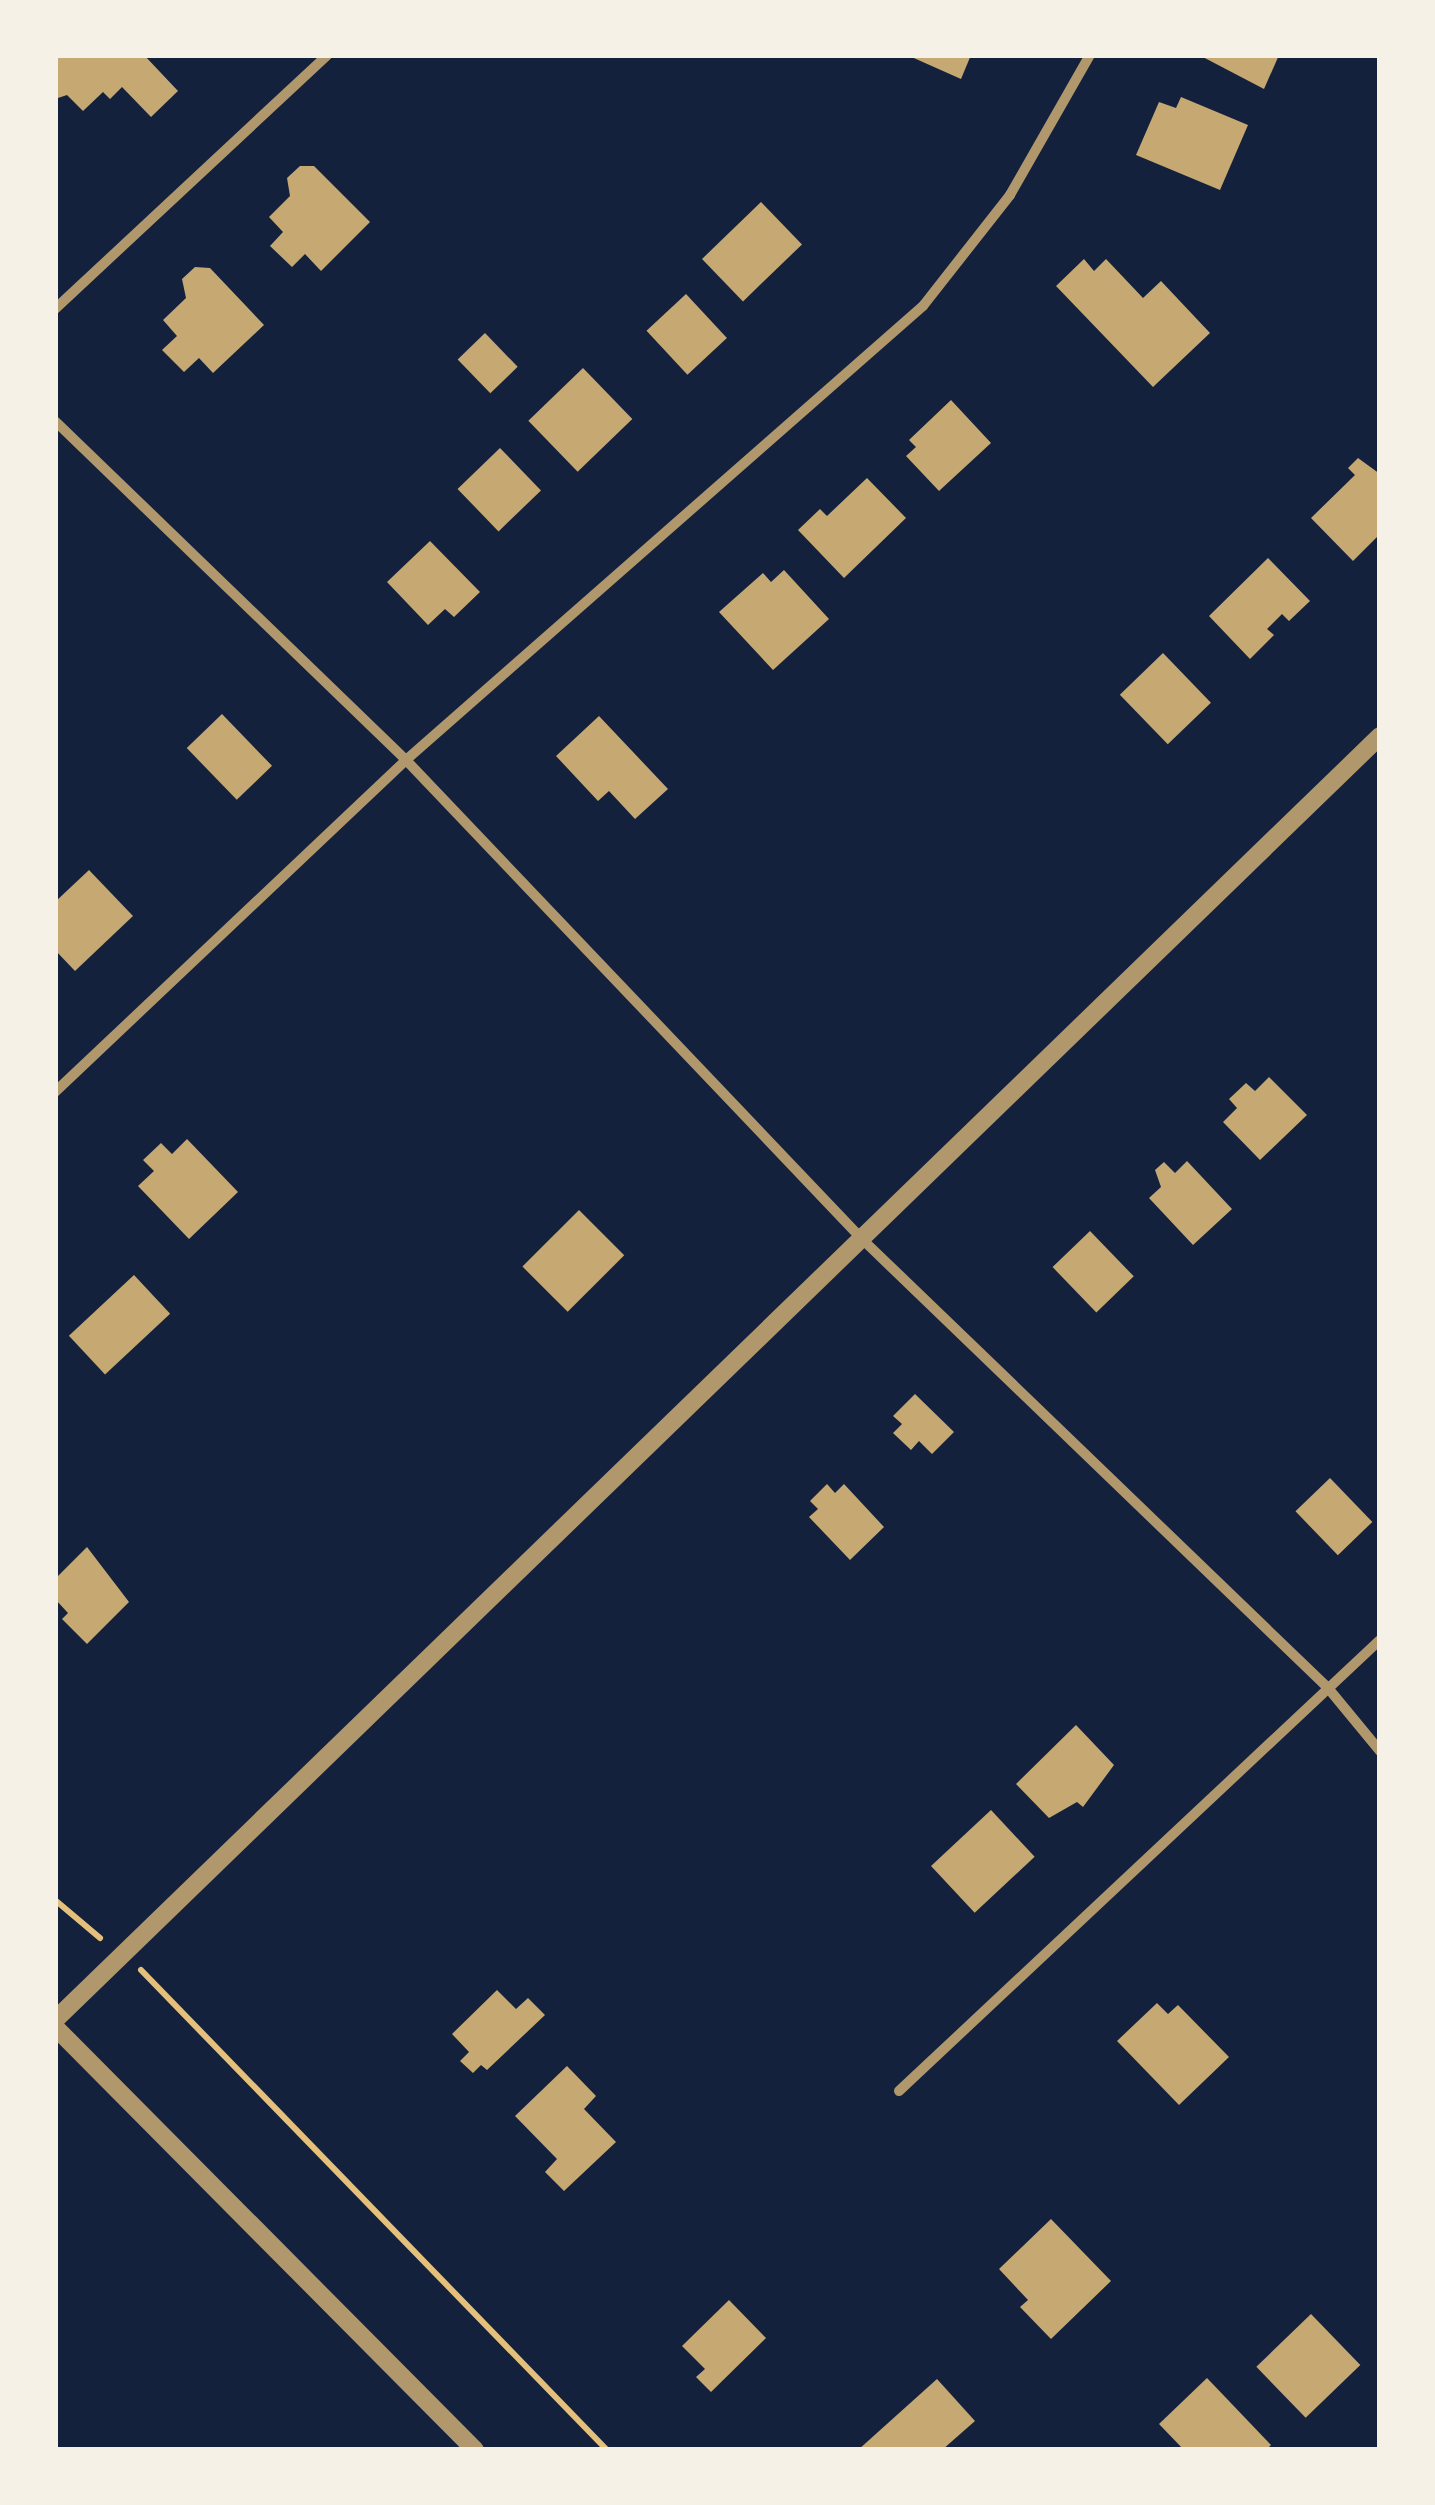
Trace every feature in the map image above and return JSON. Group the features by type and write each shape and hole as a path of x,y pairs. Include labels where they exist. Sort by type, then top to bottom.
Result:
{"street":[{"path":"55,309 327,55"},
{"path":"55,1092 406,760 923,306 1010,196 1090,55"},
{"path":"55,421 406,760 863,1240 1328,1688 1380,1750"},
{"path":"475,2450 55,2023 1380,736"},
{"path":"899,2090 1380,1640"}],"path":[{"path":"55,1900 84,1928 126,1955 607,2450"}],"building":[{"path":"55,55 144,55 178,91 151,117 122,87 110,99 103,92 83,111 67,95 55,99"},
{"path":"907,55 971,55 961,79"},
{"path":"1199,55 1279,55 1264,89"},
{"path":"1181,97 1248,125 1220,190 1136,155 1159,102 1176,108"},
{"path":"300,166 314,166 370,222 321,271 305,254 292,267 270,246 283,232 269,217 290,196 287,178"},
{"path":"761,202 802,244 743,301 702,259"},
{"path":"1084,259 1094,271 1106,259 1143,298 1161,281 1210,333 1153,387 1056,286"},
{"path":"195,267 210,268 264,325 213,373 199,358 184,372 162,350 177,336 163,320 186,298 182,279"},
{"path":"686,294 727,338 687,375 647,331"},
{"path":"485,333 518,367 490,393 458,359"},
{"path":"583,368 632,419 578,472 528,421"},
{"path":"951,400 991,443 939,491 906,456 916,447 909,440"},
{"path":"500,448 541,490 499,531 458,489"},
{"path":"1358,458 1380,474 1380,534 1353,561 1311,518 1355,475 1348,468"},
{"path":"867,478 906,518 844,578 798,530 820,509 827,516"},
{"path":"430,541 480,592 454,617 445,609 428,625 387,582"},
{"path":"1268,558 1310,601 1289,621 1282,614 1267,629 1274,635 1250,659 1209,616"},
{"path":"784,570 829,619 773,670 719,612 763,573 771,582"},
{"path":"1163,653 1211,703 1168,744 1120,695"},
{"path":"222,714 272,766 237,800 187,748"},
{"path":"599,716 668,789 635,819 609,791 598,801 556,756"},
{"path":"89,870 133,916 75,971 55,950 55,902"},
{"path":"1269,1077 1307,1115 1260,1160 1223,1122 1237,1108 1229,1099 1246,1083 1255,1091"},
{"path":"187,1139 238,1192 189,1239 138,1186 154,1171 143,1160 161,1143 172,1154"},
{"path":"1187,1161 1232,1209 1193,1245 1149,1198 1161,1187 1155,1170 1164,1162 1175,1173"},
{"path":"579,1210 624,1255 568,1312 522,1267"},
{"path":"1090,1231 1134,1276 1096,1312 1053,1267"},
{"path":"134,1275 170,1314 105,1374 69,1336"},
{"path":"915,1394 954,1432 932,1454 919,1441 911,1450 893,1433 902,1424 893,1416"},
{"path":"1330,1478 1372,1522 1338,1555 1295,1511"},
{"path":"827,1484 835,1493 844,1484 884,1527 850,1560 809,1517 818,1509 810,1501"},
{"path":"87,1547 129,1602 87,1644 62,1619 68,1613 55,1599 55,1579"},
{"path":"1076,1725 1114,1765 1083,1807 1077,1802 1049,1818 1016,1784"},
{"path":"991,1810 1035,1857 975,1913 931,1866"},
{"path":"497,1990 516,2009 528,1998 545,2015 487,2070 481,2065 473,2073 460,2061 469,2052 452,2034"},
{"path":"1157,2003 1168,2014 1178,2005 1229,2057 1179,2105 1117,2041"},
{"path":"567,2066 596,2096 584,2109 616,2142 564,2191 545,2172 557,2159 515,2116"},
{"path":"1051,2219 1111,2281 1051,2339 1020,2307 1028,2300 999,2269"},
{"path":"729,2300 766,2338 711,2392 696,2377 705,2369 682,2346"},
{"path":"1311,2314 1360,2365 1306,2418 1256,2367"},
{"path":"1207,2378 1271,2445 1266,2450 1184,2450 1159,2424"},
{"path":"937,2379 975,2421 942,2450 858,2450"}]}
